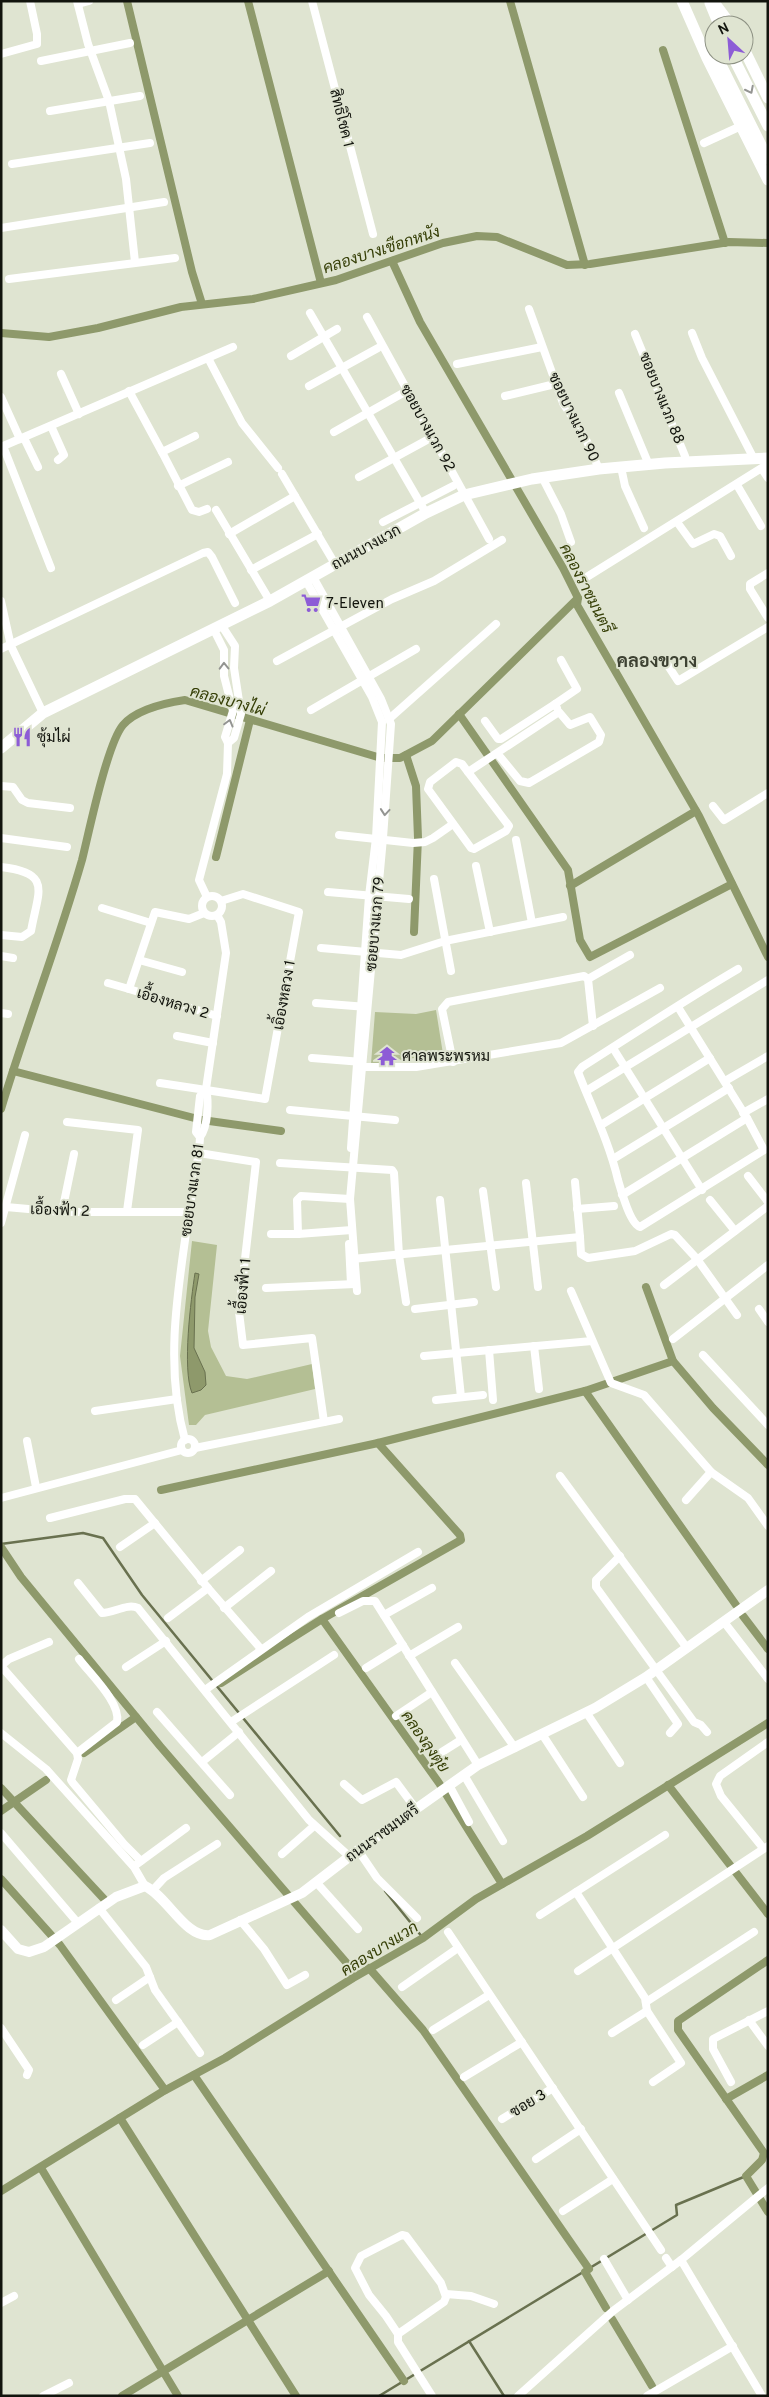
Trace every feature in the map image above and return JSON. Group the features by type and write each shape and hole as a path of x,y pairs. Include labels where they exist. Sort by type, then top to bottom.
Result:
{"main road":[{"path":"682,1 704,38"},
{"path":"711,1 716,15"},
{"path":"711,1 723,15"},
{"path":"691,18 707,58 768,180"},
{"path":"721,65 768,159"},
{"path":"737,65 768,126"},
{"path":"752,65 768,98"},
{"name":"ถนนบางแวก","path":"1,748 43,713 270,602 426,513 464,495 537,478 599,469 754,459 766,464"}],"street":[{"path":"1,54 37,44 37,34 30,1"},
{"path":"89,1 78,2 91,51 109,101 129,208 135,262"},
{"name":"สิทธิโชค 1","path":"312,1 373,234"},
{"path":"41,62 130,43"},
{"path":"50,110 140,96"},
{"path":"704,143 741,126"},
{"path":"12,164 150,143"},
{"path":"1,228 164,202"},
{"path":"9,279 175,258"},
{"name":"ซอยบางแวก 90","path":"529,308 563,403 588,442 599,469"},
{"path":"310,313 426,513"},
{"name":"ซอยบางแวก 92","path":"367,317 490,539"},
{"path":"291,356 337,330"},
{"path":"692,333 702,358 754,459"},
{"name":"ซอยบางแวก 88","path":"636,334 686,462"},
{"path":"50,568 2,447 233,347"},
{"path":"309,386 378,348"},
{"path":"457,364 542,348"},
{"path":"208,358 242,422 280,471 335,564"},
{"path":"61,374 79,414"},
{"path":"504,396 555,384"},
{"path":"129,391 192,510 199,512 208,509"},
{"path":"334,432 403,393"},
{"path":"619,393 649,465"},
{"path":"1,397 38,467"},
{"path":"51,426 64,455 58,460"},
{"path":"162,452 195,436"},
{"path":"359,477 427,440"},
{"path":"178,486 228,462"},
{"path":"582,580 737,485 766,464 768,478"},
{"path":"620,467 625,486 644,528"},
{"path":"537,478 561,514 571,542"},
{"path":"737,485 761,526"},
{"path":"383,522 453,486"},
{"path":"229,534 295,496"},
{"path":"216,510 270,602"},
{"path":"677,522 693,544 714,534 720,536 731,556"},
{"path":"251,570 318,534"},
{"path":"277,661 392,599 434,581 502,540"},
{"path":"1,649 11,646 208,552 235,603"},
{"path":"768,573 750,584 750,589 768,618"},
{"name":"ซอยบางแวก 79","path":"266,1288 355,1286 348,1198 361,1064 373,896 390,753 389,719 309,579"},
{"path":"1,601 11,646 43,713"},
{"path":"389,719 496,624"},
{"path":"665,661 678,680 768,627"},
{"path":"218,628 235,646 236,688 241,714 234,738 228,743"},
{"path":"207,897 199,880 227,774 228,743 226,737 233,710 224,676 224,650 218,628"},
{"path":"311,710 416,649"},
{"path":"485,721 498,739 501,739 577,689 560,660"},
{"name":"ซอยบางแวก 79","path":"366,678 382,722 379,838"},
{"path":"494,756 520,780 529,784 601,739 597,727 590,717 570,725 555,704"},
{"path":"468,772 559,712"},
{"path":"456,762 462,764 468,772 509,826 508,829 474,849 428,789 428,786 456,762"},
{"path":"1,786 13,787 22,800 28,803 70,808"},
{"path":"712,806 724,820 768,793"},
{"path":"339,834 413,844 425,842 453,824"},
{"path":"1,838 67,847"},
{"path":"516,840 532,922"},
{"path":"476,866 490,932"},
{"path":"1,867 28,872 34,875 39,886 30,931 22,937 1,934"},
{"path":"434,879 451,971"},
{"path":"328,892 410,899"},
{"name":"เอิ้องหลวง 1","path":"204,1094 265,1099 299,912 243,894 221,901"},
{"path":"213,896 221,901 222,907 217,915 210,916 204,912 202,903 207,897 213,896"},
{"path":"102,908 151,923 155,912 189,919 204,912"},
{"name":"ซอยบางแวก 81","path":"185,1440 179,1417 173,1343 189,1212 199,1153 204,1094 226,953 221,922 217,915"},
{"path":"321,948 401,955 445,942 532,922 563,917"},
{"name":"เอื้องหลวง 2","path":"151,923 129,989 217,1016"},
{"path":"453,1062 442,1009 448,1002 577,976 588,978 630,954"},
{"path":"1,956 12,958"},
{"name":"เอื้องหลวง 2","path":"139,960 182,972"},
{"path":"678,1006 745,1116 766,1145 763,1153 640,1227 634,1222 622,1195 613,1159 579,1070 684,1001 738,969"},
{"path":"588,978 593,1026"},
{"path":"586,1091 768,980"},
{"path":"108,983 129,989"},
{"path":"312,1058 406,1068 453,1062 561,1043 660,988"},
{"path":"316,1003 365,1007"},
{"path":"177,1036 213,1043"},
{"path":"613,1048 702,1190"},
{"path":"613,1159 664,1129 768,1056"},
{"path":"601,1125 710,1058"},
{"path":"160,1083 204,1094"},
{"path":"622,1195 683,1159 768,1099"},
{"path":"290,1110 394,1120"},
{"path":"67,1122 138,1130 127,1211"},
{"name":"เอื้องฟ้า 2","path":"25,1135 6,1207 62,1212 189,1212"},
{"name":"เอื้องฟ้า 1","path":"199,1153 256,1162 239,1312 243,1345 312,1338 324,1422"},
{"path":"62,1212 74,1154"},
{"path":"280,1163 392,1170 394,1173 399,1255 406,1302"},
{"path":"748,1176 768,1202"},
{"path":"526,1182 538,1287"},
{"path":"575,1182 582,1254 588,1258 635,1251 671,1234 675,1235 697,1260 737,1316"},
{"path":"483,1192 496,1287"},
{"path":"298,1234 297,1200 301,1196 348,1198"},
{"path":"440,1200 461,1397"},
{"path":"710,1200 735,1231"},
{"path":"577,1209 614,1206"},
{"path":"664,1285 768,1206"},
{"path":"1,1223 6,1207"},
{"path":"271,1234 350,1230"},
{"path":"352,1259 580,1237"},
{"path":"673,1339 768,1265"},
{"path":"571,1291 609,1380 644,1395 711,1472 748,1498 768,1526"},
{"path":"415,1309 474,1302"},
{"path":"759,1310 768,1322"},
{"path":"424,1356 592,1341"},
{"path":"534,1346 539,1389"},
{"path":"489,1350 493,1400"},
{"path":"702,1355 768,1425"},
{"path":"436,1400 483,1395"},
{"path":"95,1411 177,1399"},
{"path":"1,1498 182,1450 190,1453 195,1448 339,1418"},
{"path":"27,1440 36,1488"},
{"path":"182,1450 182,1444 185,1440 193,1442 195,1448"},
{"path":"686,1500 711,1472"},
{"path":"560,1476 687,1648"},
{"path":"50,1518 131,1498 138,1502 201,1581 261,1649"},
{"path":"120,1547 155,1523"},
{"path":"201,1581 240,1550"},
{"path":"206,1689 308,1617 418,1552"},
{"path":"620,1556 596,1580 596,1587 694,1722 701,1725 707,1732"},
{"path":"224,1608 271,1571"},
{"path":"78,1583 102,1612 110,1613 133,1606 138,1608 233,1721 239,1732 314,1826 354,1853 417,1918"},
{"path":"168,1618 208,1588"},
{"path":"384,1615 432,1588"},
{"name":"ถนนราชมนตรี","path":"149,1888 195,1933 204,1936 295,1897 464,1774 478,1765 586,1712 646,1677 768,1590"},
{"path":"340,1613 363,1601 375,1601 478,1765"},
{"path":"724,1622 768,1679"},
{"path":"409,1656 458,1627"},
{"path":"126,1667 166,1641"},
{"path":"49,1642 9,1659 1,1666 76,1753 78,1759 71,1780 78,1791 141,1861"},
{"path":"366,1668 402,1645"},
{"path":"233,1721 334,1655"},
{"path":"76,1753 117,1722 118,1715 115,1706 79,1660"},
{"path":"456,1663 515,1748"},
{"path":"646,1677 678,1724 670,1733"},
{"path":"396,1716 432,1692"},
{"path":"157,1712 230,1795"},
{"path":"586,1712 620,1763"},
{"path":"1,1732 46,1769 134,1867 149,1888"},
{"path":"202,1762 239,1732"},
{"path":"542,1734 583,1797"},
{"path":"434,1757 462,1740"},
{"path":"578,1971 765,1847 721,1796 716,1784 720,1776 768,1742"},
{"path":"464,1774 504,1841"},
{"path":"344,1784 362,1800 396,1782 416,1809"},
{"path":"448,1786 469,1822"},
{"path":"70,1797 78,1791"},
{"path":"282,1854 314,1826"},
{"path":"134,1867 186,1828"},
{"path":"1,1833 78,1922"},
{"path":"540,1915 665,1835"},
{"path":"1,1930 18,1949 29,1952 44,1947 99,1908 130,1890 149,1888 217,1844"},
{"path":"316,1882 358,1929"},
{"path":"576,1892 613,1948 680,2063 653,2082"},
{"path":"99,1908 146,1968 155,1990 200,2053"},
{"path":"240,1920 264,1950 287,1985 305,1975"},
{"path":"448,1932 661,2250"},
{"path":"612,2033 754,1932"},
{"path":"402,1987 458,1948"},
{"path":"116,2000 150,1977"},
{"path":"433,2030 490,1995"},
{"path":"731,2082 712,2049 713,2039 768,2011"},
{"path":"749,2020 768,2046"},
{"path":"143,2045 178,2022"},
{"path":"1,2028 29,2070 27,2075"},
{"path":"464,2077 522,2042"},
{"name":"ซอย 3","path":"502,2119 553,2088"},
{"path":"536,2159 581,2130"},
{"path":"563,2211 613,2179"},
{"path":"518,2396 606,2316 672,2268 768,2188"},
{"path":"398,2334 444,2302 446,2294 441,2283 406,2236 402,2234 362,2256 355,2265 357,2275 369,2295 398,2334 398,2342 432,2396"},
{"path":"666,2258 672,2268"},
{"path":"604,2259 628,2300"},
{"path":"681,2260 762,2396"},
{"path":"446,2294 471,2296 494,2304"},
{"path":"1,2303 14,2296"},
{"path":"648,2395 733,2346"},
{"path":"43,2396 69,2383"}],"shaded area":[{"path":"436,1010 443,1054 371,1064 375,1012 416,1014"},
{"path":"192,1241 217,1245 208,1331 211,1347 226,1376 247,1379 312,1364 315,1389 205,1415 196,1425 189,1425 180,1356"},
{"path":"195,1273 199,1274 195,1297 194,1348 205,1372 206,1385 201,1390 192,1393 189,1382 188,1351"}],"waterway":[{"path":"127,1 192,272 202,304"},
{"path":"248,1 321,283"},
{"path":"510,1 585,265"},
{"path":"663,50 725,243"},
{"name":"คลองบางเชือกหนัง","path":"1,333 49,337 98,328 181,307 253,299 336,280 443,243 477,236 497,237 567,265 590,264 729,242 768,243"},
{"name":"คลองราชมนตรี","path":"392,261 420,322 563,568 578,598 577,605 699,816 768,957"},
{"name":"คลองบางไผ่","path":"1,1109 73,891 111,750 117,735 129,719 143,711 185,700 381,758 400,758 432,741 578,598"},
{"path":"459,714 568,870 580,940 590,957 732,884"},
{"path":"216,857 250,720"},
{"path":"406,755 416,786 418,838 414,932"},
{"path":"570,886 696,811"},
{"path":"13,1071 202,1120 281,1131"},
{"path":"646,1287 673,1361 713,1408 768,1465"},
{"path":"161,1490 378,1443 585,1391 673,1361"},
{"path":"585,1391 736,1605"},
{"path":"221,1683 322,1619 461,1540 460,1535 378,1443"},
{"path":"1,1544 83,1533 103,1538 142,1595 340,1836"},
{"path":"1,1547 21,1577 160,1746 357,1975"},
{"path":"743,1616 768,1649"},
{"name":"คลองลุงตุ๋ย","path":"322,1619 439,1783 502,1884"},
{"path":"84,1753 136,1717"},
{"name":"คลองบางแวก","path":"1,2191 162,2092 225,2058 353,1978 423,1938 476,1899 587,1836 768,1723"},
{"path":"1,1811 46,1780"},
{"path":"668,1785 768,1914"},
{"path":"1,1788 104,1899"},
{"path":"1,1879 60,1945 165,2090"},
{"path":"385,1891 423,1938"},
{"path":"768,1960 678,2021 678,2030 764,2153 762,2160 746,2176 768,2212"},
{"path":"369,1968 423,2030 589,2269"},
{"path":"194,2075 404,2381"},
{"path":"726,2099 768,2075"},
{"path":"120,2118 296,2396"},
{"path":"41,2168 178,2396"},
{"path":"379,2396 677,2215 676,2205 746,2176"},
{"path":"122,2396 329,2271"},
{"path":"585,2272 606,2308"},
{"path":"612,2319 652,2386"},
{"path":"469,2341 504,2396"}],"place":[{"name":"7-Eleven","path":"311,603"},
{"name":"ซุ้มไผ่","path":"22,737"},
{"name":"ศาลพระพรหม","path":"387,1056"}],"district":[{"name":"คลองขวาง","path":"657,661"}]}
